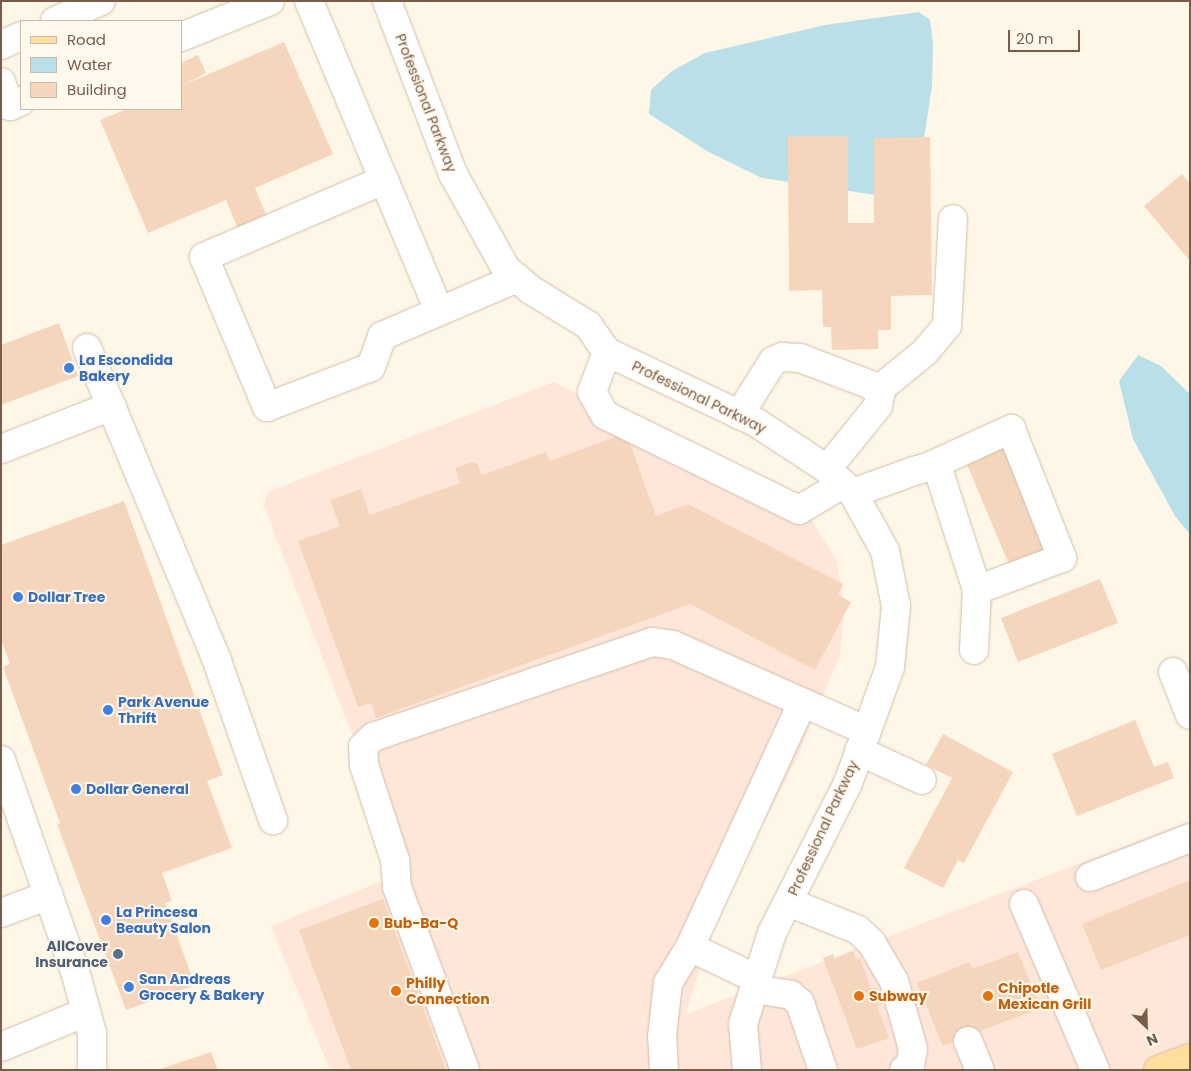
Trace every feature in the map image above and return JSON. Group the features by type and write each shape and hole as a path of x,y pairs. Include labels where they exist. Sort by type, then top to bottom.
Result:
{"main road":[{"path":"1158,1070 1190,1058"}],"street":[{"path":"57,20 101,1"},
{"path":"182,37 270,1"},
{"path":"309,1 440,311"},
{"name":"Professional Parkway","path":"387,1 453,174 506,269 588,325 607,352 739,415 841,482 885,551 896,606 890,667 848,783 772,933 743,1024 747,1070"},
{"path":"1,45 20,36"},
{"path":"1,82 10,106 20,102"},
{"path":"384,180 204,257 267,407 371,367 382,336 517,278"},
{"path":"877,391 924,354 947,326 953,219"},
{"path":"88,348 218,660 272,820"},
{"path":"607,352 592,392 605,415 798,510 841,482 926,468 1011,429 1062,558 977,590"},
{"path":"739,415 773,361 782,357 800,358 871,385 880,394 878,406 841,482"},
{"path":"1,449 112,406"},
{"path":"926,468 939,472 977,590 974,650"},
{"path":"465,1070 397,887 395,860 364,765 363,747 381,735 652,642 673,645 802,704 922,780"},
{"path":"1172,672 1190,715"},
{"path":"664,1070 662,1037 668,983 690,947 802,704"},
{"path":"1,760 49,895 86,1012 92,1033 92,1070"},
{"path":"1090,877 1190,838"},
{"path":"1,913 49,895"},
{"path":"788,902 858,930 871,942 894,981 914,1049 910,1066 904,1070"},
{"path":"1024,904 1095,1070"},
{"path":"690,947 756,984 791,995 800,1003 822,1070"},
{"path":"1,1047 86,1012"},
{"path":"968,1041 980,1070"}],"shaded area":[{"path":"554,382 806,512 837,561 844,606 840,655 795,762 717,912 686,1014 1190,821 1190,1070 330,1070 271,926 394,876 352,734 264,506 268,492"}],"water":[{"path":"919,12 930,20 933,44 932,85 924,139 876,195 762,178 707,151 649,114 651,90 672,71 705,53 825,25"},
{"path":"1138,355 1161,366 1190,394 1190,534 1175,516 1133,439 1119,381"}],"building":[{"path":"284,42 333,154 255,188 267,217 238,229 226,200 148,233 100,120 125,110 182,110 182,63 198,55 206,73 183,85"},
{"path":"788,136 848,136 848,223 874,223 874,138 930,137 932,295 891,296 891,330 878,330 878,349 832,350 831,327 823,327 822,290 789,291"},
{"path":"1182,174 1190,184 1190,261 1144,206"},
{"path":"59,323 78,376 1,405 1,345"},
{"path":"626,433 656,516 688,504 843,584 838,595 851,602 815,670 690,604 376,718 371,703 358,707 298,541 340,526 330,500 361,489 370,515 460,483 455,468 473,462 477,464 482,475 546,452 550,461"},
{"path":"1011,443 1055,549 1010,567 966,462"},
{"path":"124,501 223,775 207,781 232,848 162,873 172,901 165,903 195,985 126,1010 57,824 60,823 3,667 10,664 1,639 1,545"},
{"path":"1100,579 1118,623 1018,662 1001,618"},
{"path":"1135,720 1154,767 1168,762 1174,778 1077,816 1052,754"},
{"path":"943,734 1013,772 964,863 958,860 943,888 904,868 952,778 926,765"},
{"path":"1190,880 1190,935 1101,970 1082,924"},
{"path":"383,899 446,1070 351,1070 299,930"},
{"name":"Subway","path":"853,951 856,959 860,958 871,989 876,987 883,1004 877,1006 889,1038 857,1049 823,958 833,954 834,959"},
{"path":"1018,952 1040,1008 943,1046 917,983 970,962 973,969"},
{"path":"211,1052 218,1070 160,1069"}],"place":[{"name":"La Escondida Bakery","path":"69,368"},
{"name":"Dollar Tree","path":"18,597"},
{"name":"Park Avenue Thrift","path":"108,710"},
{"name":"Dollar General","path":"76,789"},
{"name":"La Princesa Beauty Salon","path":"106,920"},
{"name":"Bub-Ba-Q","path":"374,923"},
{"name":"AllCover Insurance","path":"118,954"},
{"name":"San Andreas Grocery & Bakery","path":"129,987"},
{"name":"Philly Connection","path":"396,991"},
{"name":"Subway","path":"859,996"},
{"name":"Chipotle Mexican Grill","path":"988,996"}]}
